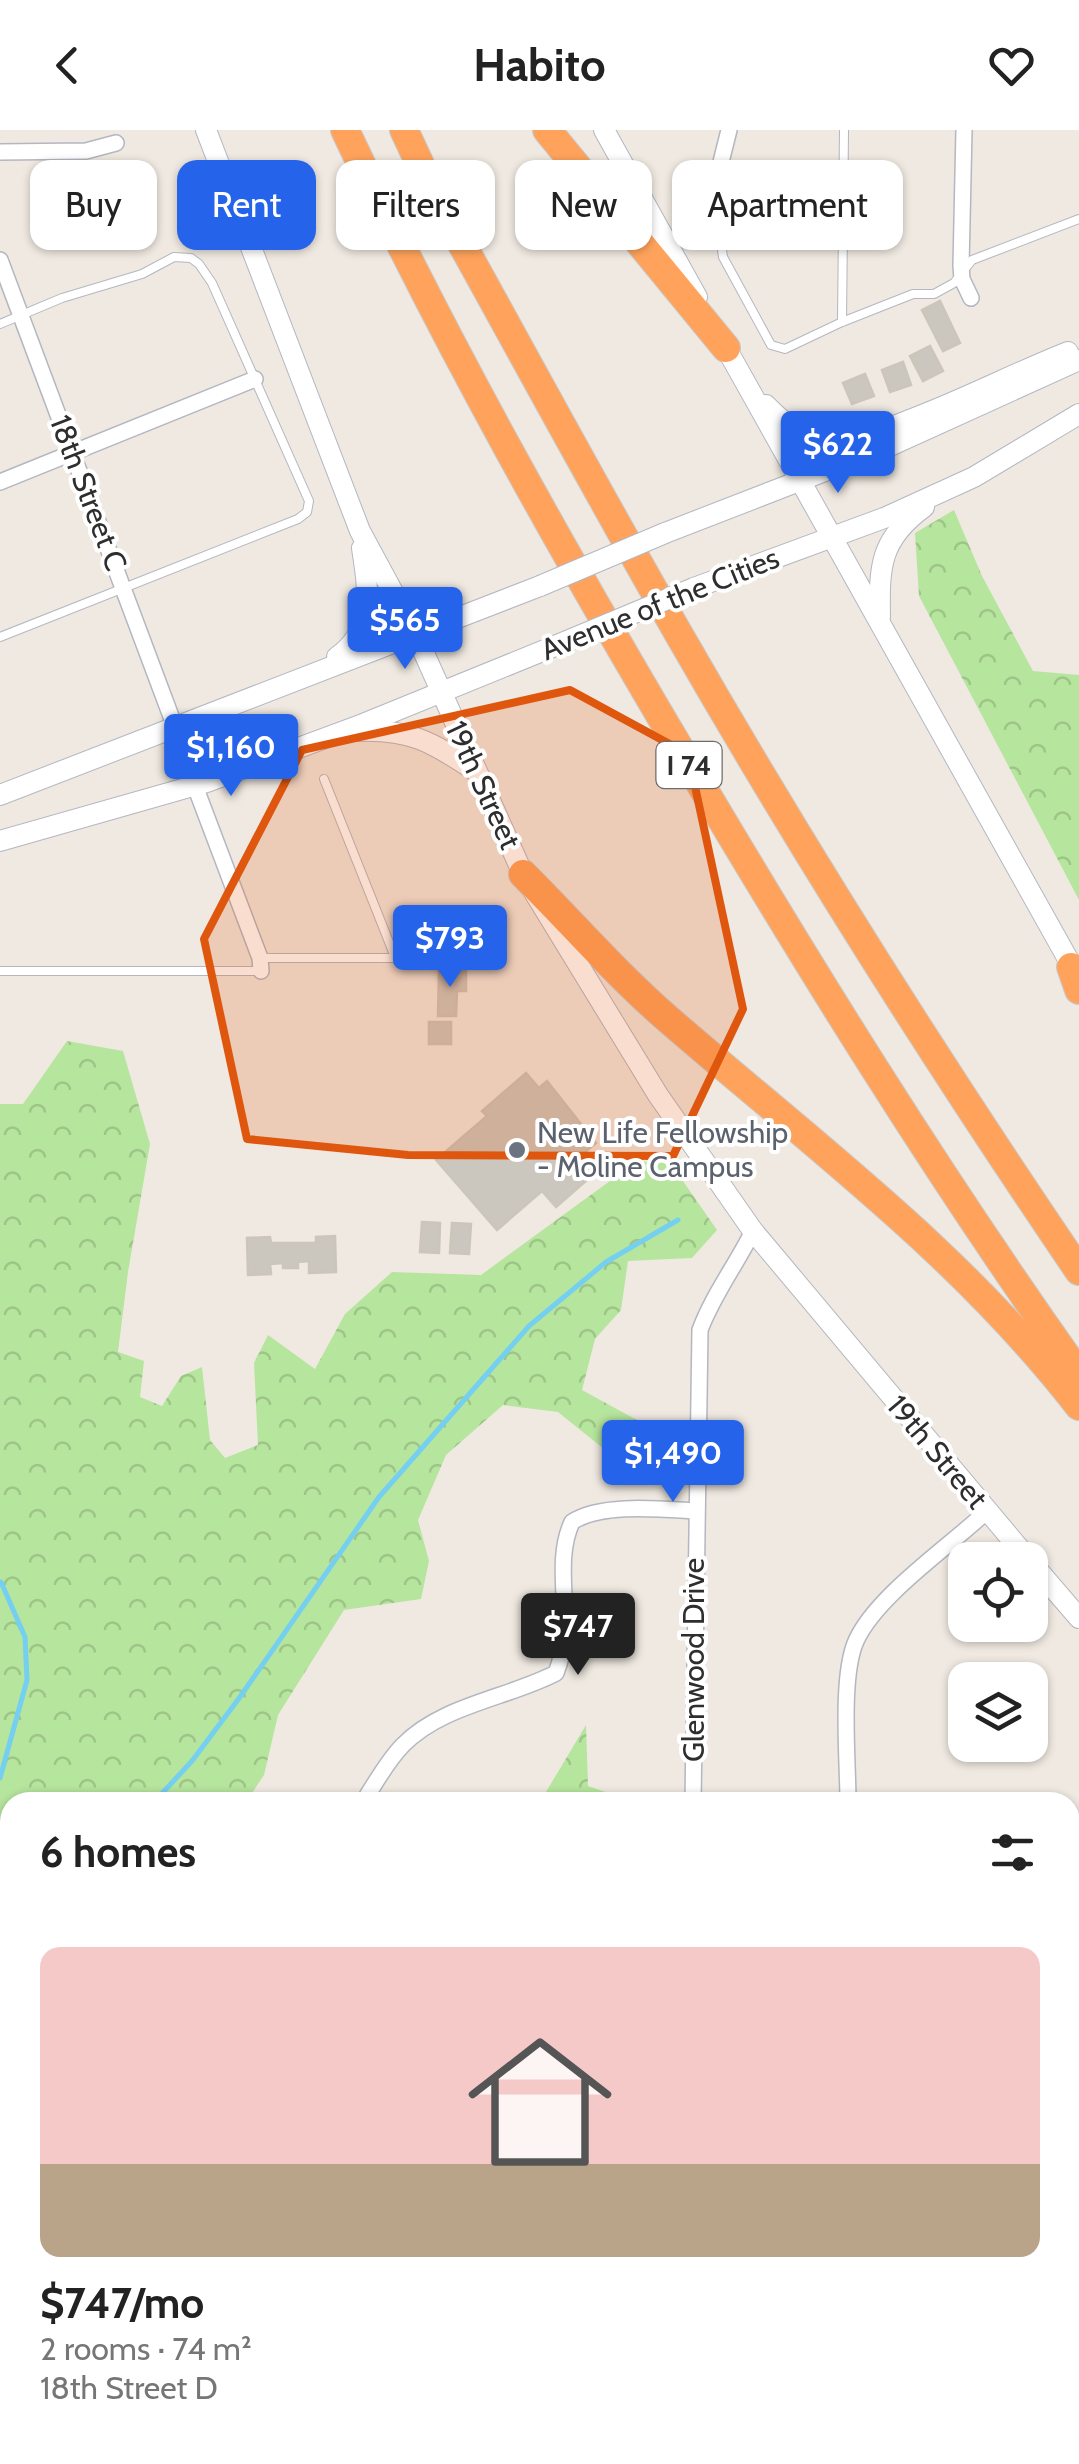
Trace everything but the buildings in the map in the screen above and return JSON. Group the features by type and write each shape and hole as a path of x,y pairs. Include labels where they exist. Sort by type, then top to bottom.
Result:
{"highway":[{"name":"I 74","path":"345,130 484,404 716,812 934,1162 1079,1374"},
{"name":"I 74","path":"404,130 460,240 742,740 947,1073 1079,1271"},
{"path":"548,130 726,348"},
{"path":"523,874 640,994 843,1165 974,1284 1079,1406"}],"main road":[{"name":"19th Street","path":"206,130 360,531 414,633 523,874 658,1095 753,1232 1015,1542"},
{"path":"604,130 880,618 1076,979"},
{"path":"742,377 784,424 827,441 854,440 949,405 1079,348"},
{"name":"Avenue of the Cities","path":"0,795 540,586 970,412 1079,360"},
{"name":"Avenue of the Cities","path":"0,841 195,786 342,732 694,588 884,518 1004,460 1079,414"},
{"path":"880,618 882,558 909,518 949,488"},
{"path":"312,674 349,649 368,613 360,531"},
{"path":"342,732 382,730 410,734 434,744 477,772"},
{"name":"19th Street","path":"1048,1581 1079,1618"}],"street":[{"path":"722,160 729,130"},
{"path":"964,130 962,271 972,298"},
{"path":"0,152 86,151 116,143"},
{"name":"18th Street C","path":"0,260 175,727"},
{"path":"0,482 255,378"},
{"path":"195,786 260,964"},
{"name":"Glenwood Drive","path":"693,1792 700,1330 708,1307 730,1277 753,1232"},
{"path":"370,1792 402,1746 414,1736 454,1714 556,1672 563,1656 566,1630 563,1560 565,1536 572,1522 594,1512 695,1510"},
{"path":"848,1792 848,1692 856,1640 874,1612 987,1510"}],"lane":[{"path":"842,322 844,130"},
{"path":"721,250 771,345 785,349 913,294 934,294 954,283 972,260 1079,219"},
{"path":"0,324 62,298 142,274 174,257 184,256 199,264 212,283 310,501 307,512 298,519 0,638"},
{"path":"324,779 394,957"},
{"path":"0,971 394,957 473,958"}],"highlighted area":[{"path":"570,690 688,754 743,1009 673,1156 408,1155 247,1139 204,939 302,750"}],"green space":[{"path":"954,510 982,576 1033,671 1079,675 1079,900 919,596 915,533"},
{"path":"67,1041 123,1051 150,1144 118,1352 144,1361 140,1397 162,1406 181,1376 202,1367 210,1440 225,1458 258,1445 254,1363 268,1335 315,1369 345,1314 392,1272 481,1275 636,1162 669,1161 717,1230 692,1258 628,1261 621,1310 595,1339 582,1390 646,1425 625,1466 558,1412 503,1405 446,1455 418,1520 429,1561 421,1599 344,1610 278,1715 264,1775 253,1792 0,1792 0,1104 23,1104"},
{"path":"586,1725 588,1786 606,1792 546,1792"}],"waterway":[{"path":"163,1792 240,1697 379,1497 529,1326 606,1262 678,1220"},
{"path":"0,1778 27,1680 25,1637 1,1582"}],"place":[{"name":"New Life Fellowship - Moline Campus","path":"517,1150"}]}
